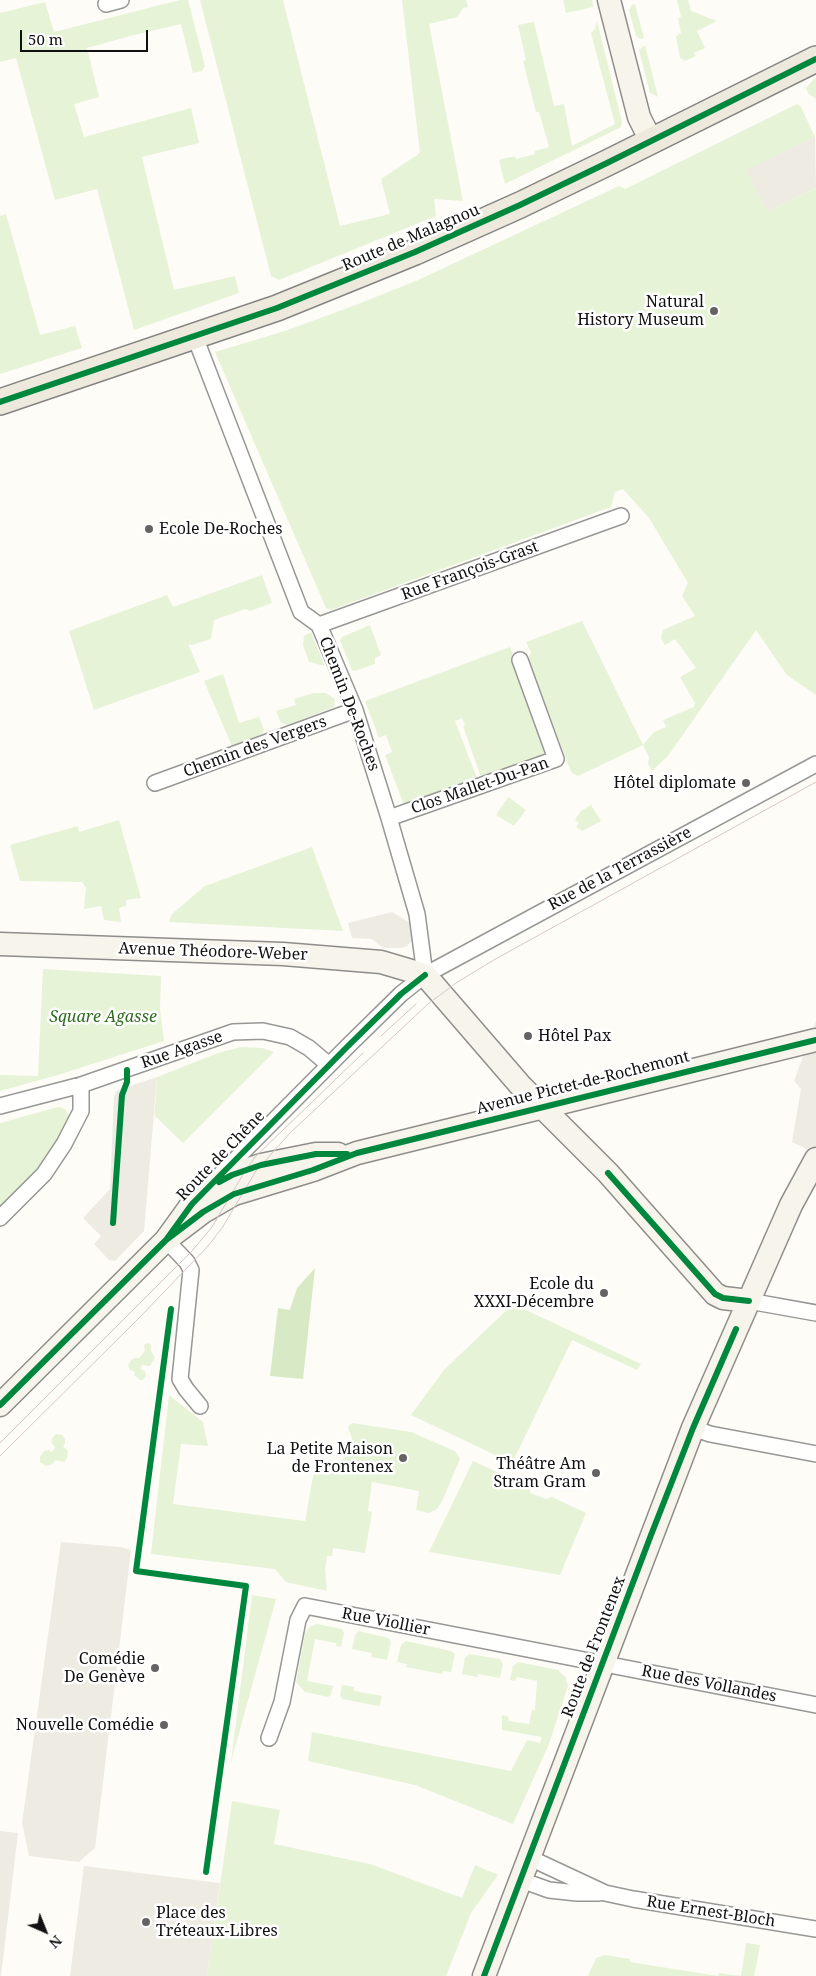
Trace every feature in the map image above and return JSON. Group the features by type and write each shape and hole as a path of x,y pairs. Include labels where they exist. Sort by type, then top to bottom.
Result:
{"main road":[{"path":"608,0 639,117 651,142"},
{"name":"Route de Malagnou","path":"0,402 277,308 415,252 520,205 651,142 816,59"},
{"name":"Avenue Théodore-Weber","path":"0,944 283,954 381,962 425,974"},
{"path":"425,974 520,1085 608,1173 715,1294 723,1298 749,1301"},
{"name":"Avenue Pictet-de-Rochemont","path":"166,1240 203,1212 237,1192 314,1170 357,1154 816,1040"},
{"name":"Avenue Pictet-de-Rochemont","path":"207,1189 232,1175 261,1165 316,1154 357,1154"},
{"name":"Route de Frontenex","path":"484,1976 693,1428 792,1205 816,1159"},
{"name":"Route de Chêne","path":"0,1405 166,1240 192,1204 207,1189"}],"street":[{"path":"106,4 121,0"},
{"name":"Chemin De-Roches","path":"195,337 302,612 319,625 355,710 417,914 425,974"},
{"name":"Rue François-Grast","path":"319,625 621,516"},
{"name":"Clos Mallet-Du-Pan","path":"389,818 556,759 520,660"},
{"name":"Chemin des Vergers","path":"155,784 355,710"},
{"name":"Rue de la Terrassière","path":"425,974 816,764"},
{"name":"Route de Chêne","path":"207,1189 329,1065 401,994 425,974"},
{"name":"Rue Agasse","path":"0,1106 81,1085 233,1032 263,1031 290,1036 309,1048 329,1065"},
{"path":"0,1218 44,1174 64,1144 81,1111 81,1085"},
{"path":"166,1240 187,1262 191,1270 180,1379 200,1406"},
{"path":"749,1301 816,1313"},
{"path":"693,1428 710,1434 816,1454"},
{"name":"Rue Viollier","path":"269,1738 282,1702 298,1620 305,1606 602,1664"},
{"name":"Rue des Vollandes","path":"602,1664 816,1704"},
{"name":"Rue Ernest-Bloch","path":"530,1858 606,1893 816,1929"},
{"name":"Rue Ernest-Bloch","path":"521,1880 549,1890 577,1893 606,1893"}],"green space":[{"path":"180,0 188,0 205,66 202,71 193,73 181,24 134,35 87,48 99,97 74,104 84,137 191,108 199,143 142,157 174,290 235,276 239,293 134,330 97,189 55,200 16,58 0,62 0,13 45,2 54,32"},
{"path":"200,0 283,0 340,226 390,214 381,179 420,153 402,0 466,0 468,7 463,8 457,17 429,24 463,201 434,199 436,216 279,280 271,276"},
{"path":"563,0 592,0 593,7 566,13"},
{"path":"677,0 688,0 691,11 717,21 697,31 705,48 694,53 696,56 685,61 680,58 676,36 681,33 678,18 681,17"},
{"path":"635,4 644,38 640,39 636,36 629,10"},
{"path":"597,21 622,122 621,127 505,184 499,160 515,156 516,159 535,154 535,151 549,147 539,112 536,112 523,61 526,60 518,25 534,22 554,106 564,104 572,146 615,124 591,33 595,29"},
{"path":"645,45 658,97 650,93 639,50"},
{"path":"816,77 816,99 808,93 806,88"},
{"path":"797,104 801,107 815,137 747,170 767,211 816,188 816,695 787,675 756,630 668,756 652,771 648,764 649,757 643,745 654,732 666,727 663,720 694,707 695,703 680,677 696,668 675,639 665,645 661,638 663,630 695,616 682,596 688,583 649,518 623,489 615,492 611,507 331,610 326,608 215,352 285,331 416,281 619,186 625,189"},
{"path":"6,214 40,335 75,326 82,348 0,374 0,216"},
{"path":"262,575 272,603 250,611 245,609 214,620 211,639 192,645 188,644 200,672 94,710 69,631 167,595 173,607"},
{"path":"582,621 643,745 578,776 572,773 528,658 531,653 526,642"},
{"path":"370,625 381,655 375,658 375,664 355,671 352,670 340,640 342,637"},
{"path":"311,632 325,666 309,662 303,645 304,636"},
{"path":"510,647 548,749 545,757 482,780 463,726 465,725 462,718 455,721 478,781 405,808 385,755 392,752 386,735 379,738 365,701"},
{"path":"223,674 239,723 259,717 264,730 262,734 232,746 204,681"},
{"path":"314,693 326,693 335,699 334,707 288,725 281,723 276,711 296,705 294,699"},
{"path":"508,797 526,810 514,826 496,815"},
{"path":"591,805 601,821 582,831 576,827 579,823 575,820 581,811"},
{"path":"119,820 141,898 126,900 126,906 119,908 121,922 104,920 101,906 84,909 86,888 82,882 20,881 10,845 78,826 79,832"},
{"path":"312,847 343,931 169,922 172,914 205,886"},
{"name":"Square Agasse","path":"43,969 161,976 160,1009 164,1041 58,1075 0,1091 0,1075 38,1076"},
{"path":"241,1047 262,1048 274,1052 183,1143 155,1116 154,1124 157,1077 218,1053"},
{"path":"58,1107 65,1109 69,1115 69,1124 36,1176 0,1213 0,1123"},
{"path":"315,1268 303,1379 270,1376 278,1308 290,1310 297,1288"},
{"path":"513,1304 641,1364 637,1370 572,1340 512,1463 411,1415 444,1370"},
{"path":"148,1343 151,1345 151,1351 155,1358 150,1366 142,1365 140,1369 145,1371 146,1376 143,1380 140,1380 128,1366 131,1360 139,1358 145,1351 144,1345"},
{"path":"169,1395 203,1422 208,1446 181,1444 173,1504 305,1521 315,1465 338,1465 348,1454 352,1439 348,1427 352,1423 411,1432 455,1451 460,1459 442,1501 437,1509 429,1513 416,1510 419,1491 372,1482 368,1511 372,1512 365,1553 333,1548 332,1556 327,1556 325,1569 327,1591 286,1582 275,1569 151,1554"},
{"path":"56,1434 62,1435 65,1439 63,1446 68,1451 67,1458 64,1462 55,1460 53,1464 46,1466 40,1462 40,1457 44,1451 49,1450 52,1452 55,1447 51,1442"},
{"path":"473,1461 530,1487 530,1493 546,1499 552,1497 586,1513 560,1575 429,1552"},
{"path":"252,1595 276,1599 231,1762"},
{"path":"317,1624 342,1629 344,1633 341,1647 336,1646 336,1643 315,1639 307,1681 333,1686 331,1695 328,1697 305,1692 296,1682 305,1633 309,1627"},
{"path":"359,1631 388,1638 391,1642 387,1660 371,1657 372,1653 352,1649 355,1635"},
{"path":"406,1641 451,1651 455,1654 451,1672 443,1671 442,1674 406,1667 407,1664 397,1662 401,1645"},
{"path":"469,1654 500,1659 503,1665 500,1678 478,1674 477,1677 462,1674 465,1658"},
{"path":"518,1662 558,1670 566,1678 568,1686 549,1744 513,1824 415,1785 308,1761 312,1732 511,1771 527,1740 540,1743 542,1737 502,1730 502,1715 509,1717 508,1721 529,1724 532,1710 535,1710 537,1681 517,1677 515,1681 510,1680 513,1666"},
{"path":"342,1685 354,1687 354,1691 382,1696 380,1705 343,1699 340,1696"},
{"path":"232,1801 280,1810 274,1844 370,1864 462,1898 475,1865 498,1875 471,1913 446,1976 207,1976"},
{"path":"746,1943 760,1945 754,1976 741,1976"},
{"path":"606,1955 630,1959 630,1962 718,1976 588,1976 596,1958"},
{"path":"719,1973 741,1976 718,1976"}],"shaded area":[{"path":"815,137 816,188 767,211 746,170"},
{"path":"392,912 412,924 414,938 407,946 383,948 372,939 352,938 348,923"},
{"path":"816,1021 816,1154 792,1142 801,1089 794,1081"},
{"path":"157,1077 144,1231 115,1261 109,1260 94,1244 101,1236 83,1218 110,1189 114,1097 116,1091"},
{"path":"61,1542 120,1547 131,1550 95,1848 79,1862 29,1856 22,1823"},
{"path":"0,1831 18,1833 1,1976 0,1976"},
{"name":"Place des Tréteaux-Libres","path":"84,1866 220,1883 207,1976 70,1976"}],"tram line":[{"path":"0,1456 140,1317 208,1246 222,1228 256,1171 290,1133 428,1004 456,983 492,961 816,782"},
{"path":"381,1036 416,1004"},
{"path":"0,1443 192,1251 212,1227 256,1156 363,1053"}],"cycle path":[{"path":"0,402 277,308 415,252 520,205 816,59"},
{"path":"0,1405 166,1240 192,1204 348,1046 401,994 425,975"},
{"path":"166,1240 203,1212 234,1194 313,1170 357,1153 816,1040"},
{"path":"113,1223 122,1095 127,1082 127,1070"},
{"path":"219,1182 232,1175 261,1165 316,1154 347,1154"},
{"path":"608,1173 715,1294 723,1298 749,1301"},
{"path":"171,1309 136,1571 246,1586 206,1872"},
{"path":"484,1976 651,1535 693,1428 736,1329"}],"place":[{"name":"Natural History Museum","path":"714,311"},
{"name":"Ecole De-Roches","path":"149,529"},
{"name":"Hôtel diplomate","path":"746,783"},
{"name":"Hôtel Pax","path":"528,1036"},
{"name":"Ecole du XXXI-Décembre","path":"604,1293"},
{"name":"La Petite Maison de Frontenex","path":"403,1458"},
{"name":"Théâtre Am Stram Gram","path":"596,1473"},
{"name":"Comédie De Genève","path":"155,1668"},
{"name":"Nouvelle Comédie","path":"164,1725"},
{"name":"Place des Tréteaux-Libres","path":"146,1922"}]}
